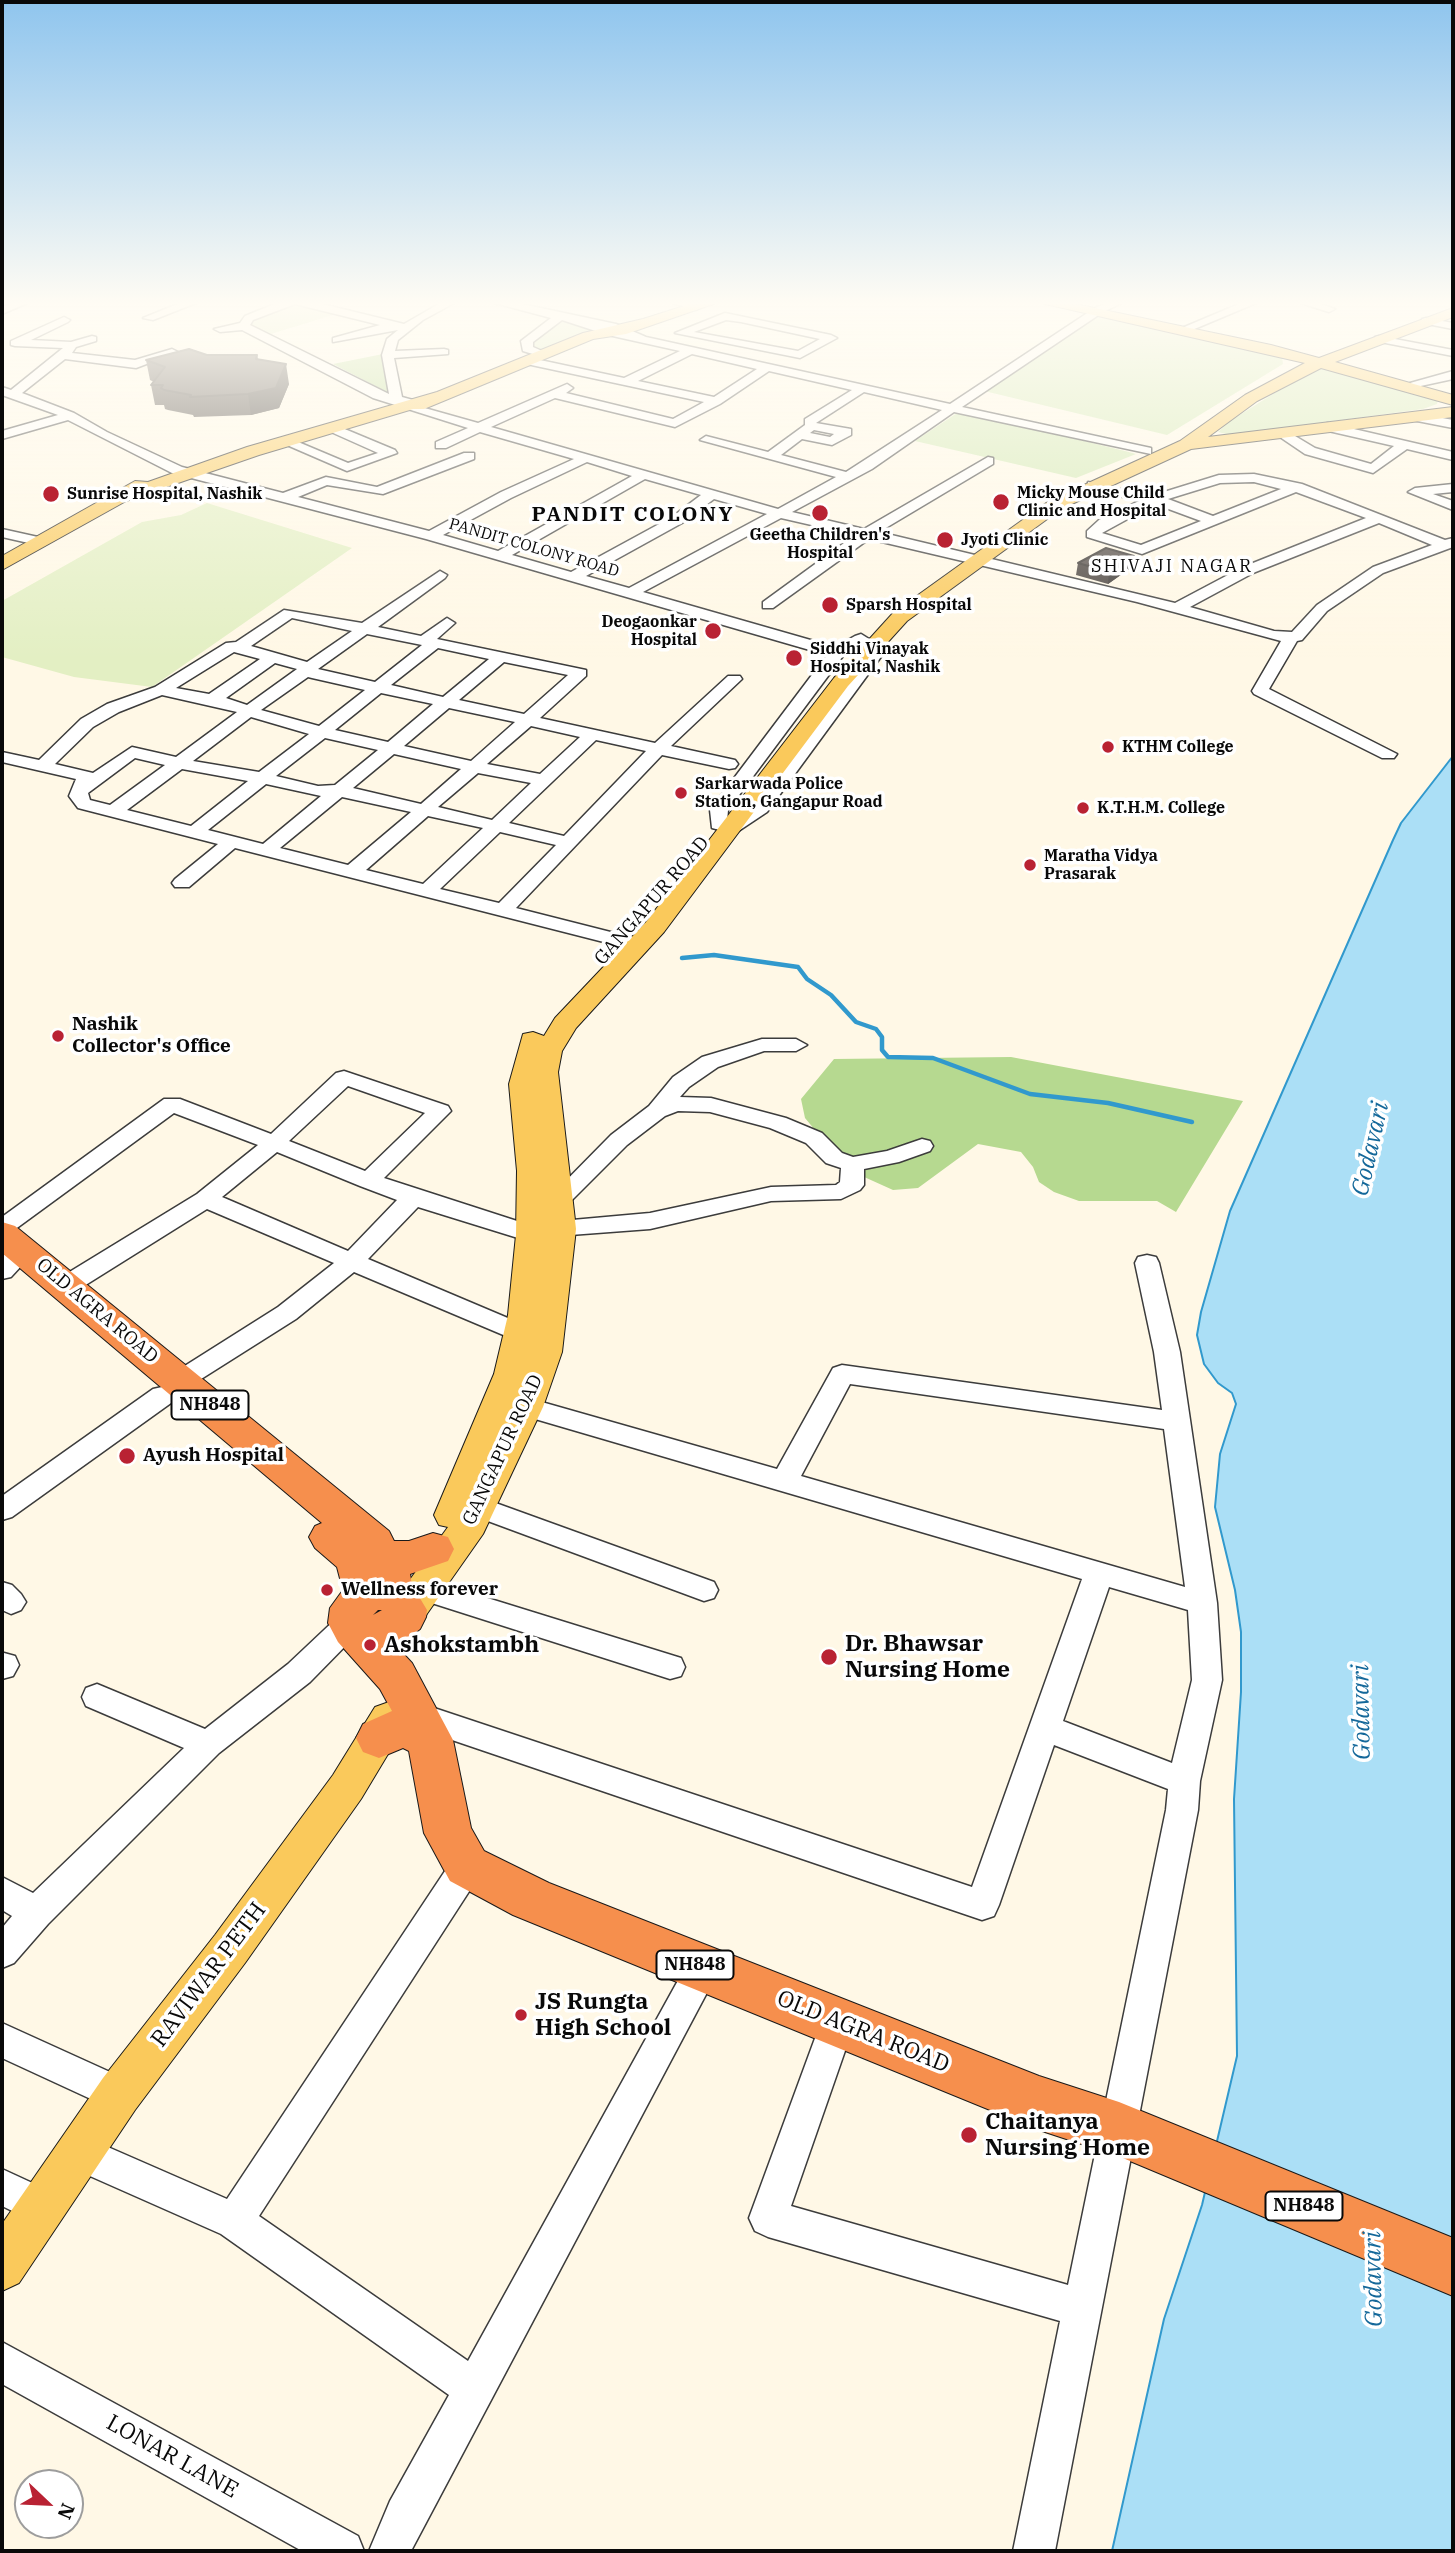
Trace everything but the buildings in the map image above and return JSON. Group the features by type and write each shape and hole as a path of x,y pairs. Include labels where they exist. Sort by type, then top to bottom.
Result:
{"highway":[{"name":"OLD AGRA ROAD","path":"7,1252 67,1285 171,1388 353,1556 382,1608 405,1717"},
{"name":"OLD AGRA ROAD","path":"7,1252 171,1388 374,1543 387,1566 382,1608"},
{"path":"380,1553 396,1558 410,1557 433,1549"},
{"path":"405,1717 448,1833 467,1866"},
{"name":"OLD AGRA ROAD","path":"467,1866 531,1899 1038,2103 1137,2138 1453,2267"}],"main road":[{"path":"2,564 124,496 185,469 362,420"},
{"path":"858,647 900,617 969,556 1041,500 1146,451 1203,420"},
{"path":"969,556 1093,485 1186,445 1220,420"},
{"path":"1186,445 1388,420"},
{"name":"GANGAPUR ROAD","path":"382,1608 433,1549 514,1403 546,1352 552,1227 544,1072 548,1051 565,1024 629,942 725,826 858,647"},
{"name":"GANGAPUR ROAD","path":"382,1608 453,1553 479,1507 514,1403 520,1333 552,1227 532,1171 523,1084 525,1064 533,1040 556,1006 629,942"},
{"name":"RAVIWAR PETH","path":"2,2266 119,2094 405,1717"}],"street":[{"path":"3,434 55,420"},
{"name":"PANDIT COLONY ROAD","path":"77,420 102,435 185,469 221,480 431,536 629,594 858,647"},
{"path":"460,420 778,513 969,556 1148,603 1177,608 1273,636 1291,638"},
{"path":"441,444 494,420"},
{"path":"663,420 675,423"},
{"path":"680,420 669,427 848,476"},
{"path":"629,594 848,476 933,420"},
{"path":"1011,420 1146,451"},
{"path":"1433,420 1453,424"},
{"path":"286,442 347,467 390,453 341,427"},
{"path":"1328,427 1453,456"},
{"path":"1280,433 1310,451 1373,469 1404,445"},
{"path":"799,437 834,446 812,461 779,457 799,437"},
{"path":"379,448 398,442"},
{"path":"286,498 326,481 378,491 469,456"},
{"path":"431,536 506,495 588,457"},
{"path":"768,605 866,534 988,461"},
{"path":"500,556 645,474"},
{"path":"1297,487 1142,550 1092,534 1104,523 1153,500 1219,479 1238,477 1297,487 1449,543"},
{"path":"1093,485 1153,500 1214,521"},
{"path":"1453,488 1415,492 1453,506"},
{"path":"573,578 677,520 712,494"},
{"path":"1177,608 1248,570 1380,518"},
{"path":"2,533 42,542"},
{"path":"1388,754 1259,691 1291,638 1322,608 1378,570 1449,543"},
{"path":"114,811 440,575"},
{"path":"238,648 289,614 580,673 353,871"},
{"path":"194,831 378,687 430,642 447,623"},
{"path":"44,765 87,723 113,708 162,690 232,646 273,657 312,673 729,764"},
{"path":"858,647 874,654 761,808 725,826 719,810 858,647"},
{"path":"212,700 273,657"},
{"path":"267,850 336,790 501,657"},
{"path":"504,909 659,748 733,678"},
{"path":"162,690 212,700 320,732 543,780"},
{"path":"428,890 593,734"},
{"path":"78,792 132,752 217,772 263,778 318,791 336,790 568,842"},
{"path":"2,757 86,776 78,792"},
{"path":"78,792 84,803 629,942"},
{"path":"182,883 232,841"},
{"path":"552,1227 619,1140 657,1111 681,1082 710,1062 762,1045 796,1045"},
{"path":"67,1285 205,1199 274,1143 344,1078 440,1111 368,1181"},
{"path":"657,1111 675,1104 695,1103 737,1111 814,1139 834,1158 852,1164 891,1157 922,1146"},
{"path":"7,1252 172,1104 413,1198 552,1227 650,1221 771,1194 841,1192 852,1185 852,1164"},
{"path":"2,1510 171,1388 277,1320 353,1260 413,1198"},
{"path":"205,1199 520,1333"},
{"path":"1034,2551 1082,2308 1137,2138 1184,1781 1207,1680 1202,1603 1167,1352 1147,1263"},
{"path":"784,1482 842,1374 1175,1421"},
{"path":"514,1403 1202,1603"},
{"path":"479,1507 704,1590"},
{"path":"405,1717 982,1905 1099,1573"},
{"path":"2,1952 36,1913 208,1744 382,1608 670,1667"},
{"path":"97,1697 208,1744"},
{"path":"1045,1727 1184,1781"},
{"path":"234,2221 467,1866"},
{"path":"2,1892 36,1913"},
{"path":"390,2551 405,2516 703,1968"},
{"path":"838,2022 768,2218 1082,2308"},
{"path":"4,2046 119,2094"},
{"path":"78,2152 234,2221 474,2389"},
{"path":"2,2187 41,2206"},
{"name":"LONAR LANE","path":"2,2362 343,2551"}],"green space":[{"path":"946,420 997,420 1136,454 1076,478 915,441"},
{"path":"1105,420 1191,420 1167,435"},
{"path":"1340,420 1230,435 1218,432 1230,421"},
{"path":"207,503 352,548 152,687 74,677 2,657 2,601 142,522 181,515"},
{"path":"1011,1057 1243,1101 1176,1212 1157,1201 1079,1201 1054,1192 1039,1182 1033,1167 1021,1152 978,1144 918,1188 893,1190 842,1167 808,1144 815,1130 805,1118 801,1099 834,1059"}],"water":[{"name":"Godavari","path":"1453,756 1453,2551 1112,2551 1164,2319 1202,2205 1237,2056 1234,1799 1241,1692 1241,1632 1235,1590 1215,1507 1220,1454 1236,1404 1232,1393 1218,1383 1204,1364 1197,1335 1201,1312 1230,1211 1393,840 1401,823"}],"waterway":[{"path":"682,958 714,955 798,967 807,979 831,995 856,1022 876,1029 882,1037 882,1050 888,1057 933,1058 1030,1094 1108,1103 1192,1122"}],"place":[{"name":"Sunrise Hospital, Nashik","path":"51,494"},
{"name":"Micky Mouse Child Clinic and Hospital","path":"1001,502"},
{"name":"Geetha Children's Hospital","path":"820,513"},
{"name":"Jyoti Clinic","path":"945,540"},
{"name":"Sparsh Hospital","path":"830,605"},
{"name":"Deogaonkar Hospital","path":"713,631"},
{"name":"Siddhi Vinayak Hospital, Nashik","path":"794,658"},
{"name":"KTHM College","path":"1108,747"},
{"name":"Sarkarwada Police Station, Gangapur Road","path":"681,793"},
{"name":"K.T.H.M. College","path":"1083,808"},
{"name":"Maratha Vidya Prasarak","path":"1030,865"},
{"name":"Nashik Collector's Office","path":"58,1036"},
{"name":"Ayush Hospital","path":"127,1456"},
{"name":"Wellness forever","path":"327,1590"},
{"name":"Ashokstambh","path":"370,1645"},
{"name":"Dr. Bhawsar Nursing Home","path":"829,1657"},
{"name":"JS Rungta High School","path":"521,2015"},
{"name":"Chaitanya Nursing Home","path":"969,2135"}],"district":[{"name":"PANDIT COLONY","path":"633,515"},
{"name":"SHIVAJI NAGAR","path":"1172,567"}]}
